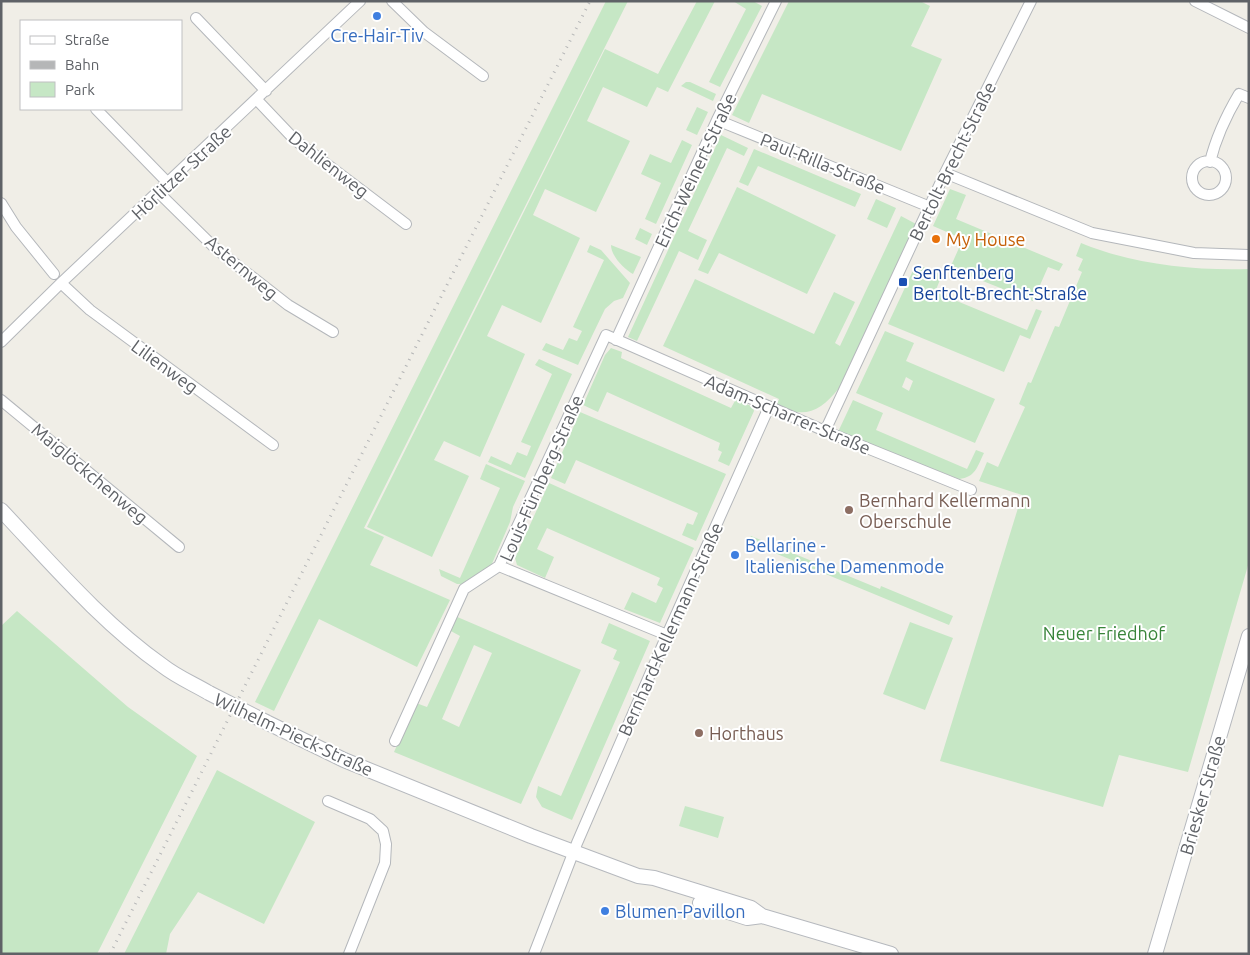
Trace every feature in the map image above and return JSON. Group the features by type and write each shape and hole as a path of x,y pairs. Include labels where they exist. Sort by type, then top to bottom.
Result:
{"main road":[{"name":"Wilhelm-Pieck-Straße","path":"1,510 102,615 131,642 164,667 209,693 266,722 344,760 573,852 638,876 654,878 751,908 762,916 861,950 891,954"},
{"name":"Briesker Straße","path":"1155,954 1246,656 1249,636"}],"street":[{"name":"Hörlitzer Straße","path":"1,342 360,1"},
{"path":"392,1 424,32 483,76"},
{"name":"Erich-Weinert-Straße","path":"616,340 717,120 776,1"},
{"name":"Bertolt-Brecht-Straße","path":"826,432 945,173 1030,1"},
{"path":"1195,1 1249,28"},
{"path":"196,18 266,91"},
{"path":"1210,162 1214,143 1227,114 1239,94 1249,98"},
{"name":"Dahlienweg","path":"257,100 295,140 406,224"},
{"path":"97,110 168,183"},
{"name":"Paul-Rilla-Straße","path":"717,120 930,207"},
{"path":"945,173 1092,233 1194,253 1249,255"},
{"name":"Asternweg","path":"158,192 215,248 288,305 333,332"},
{"path":"1,203 16,227 54,274"},
{"name":"Lilienweg","path":"61,283 90,310 273,445"},
{"name":"Adam-Scharrer-Straße","path":"606,335 826,432 971,490"},
{"name":"Louis-Fürnberg-Straße","path":"606,335 499,566 667,635"},
{"name":"Maiglöckchenweg","path":"1,400 179,547"},
{"name":"Bernhard-Kellermann-Straße","path":"534,954 573,852 769,407"},
{"path":"395,741 464,589 499,566"},
{"path":"328,802 370,819 383,831 386,844 385,863 349,954"}],"green space":[{"path":"606,1 628,1 364,528 384,537 370,565 450,600 417,667 319,619 274,711 255,702"},
{"path":"697,1 715,1 668,92 657,87 647,107 603,87 587,121 630,141 596,212 545,189 533,215 580,238 541,323 502,305 487,336 525,354 480,457 444,441 434,460 469,476 432,557 367,527 605,49 658,74"},
{"path":"733,1 753,1 762,6 720,87 709,82 746,9"},
{"path":"789,1 920,1 930,6 911,46 942,59 901,151 762,94 749,123 732,115"},
{"path":"686,82 716,94 713,101 681,86"},
{"path":"697,107 708,112 697,135 686,130"},
{"path":"721,135 748,148 744,156 727,148 688,231 707,240 698,260 679,251 637,341 628,337"},
{"path":"682,140 692,145 656,224 645,219 661,183 641,174 650,154 671,163"},
{"path":"754,149 861,194 855,207 758,166 748,186 739,182"},
{"path":"737,187 836,235 807,294 719,253 708,274 698,270"},
{"path":"950,189 966,195 956,219 1063,264 1059,271 1048,267 1033,301 950,268 963,239 933,226"},
{"path":"876,199 896,208 887,228 867,219"},
{"path":"901,216 916,224 839,388 819,407 804,412 787,410 777,405 779,399 663,346 695,279 814,334 834,292 855,302 835,343 840,346"},
{"path":"640,228 652,234 647,245 635,239"},
{"name":"Neuer Friedhof","path":"1081,243 1121,256 1164,265 1207,269 1249,269 1249,562 1188,772 1119,755 1103,807 940,761 1022,495 979,481 987,462 998,467 1025,407 1019,404 1028,382 1031,383 1055,326 1059,327 1082,272 1078,270 1083,259 1076,256"},
{"path":"590,245 601,250 630,283 623,298 614,301 605,309 578,365 542,350 546,343 563,350 569,338 577,341 582,331 573,327 604,260 587,252"},
{"path":"611,245 641,257 633,274 619,262 613,253"},
{"path":"916,264 942,275 935,292 1027,330 1036,309 1042,311 1030,339 1020,335 1004,372 888,324"},
{"path":"885,331 914,343 906,361 995,399 975,443 856,393","holes":["906,377 913,381 909,391 902,387"]},
{"path":"611,348 622,352 621,358 731,408 736,399 753,407 754,411 729,466 718,461 722,452 718,450 720,443 607,392 598,412 583,405 605,355"},
{"path":"539,359 572,374 525,478 488,462 491,456 511,465 517,452 527,456 531,446 521,442 552,374 535,365"},
{"path":"853,400 883,413 876,430 967,469 976,450 984,453 973,474 959,479 838,432"},
{"path":"580,412 726,474 696,541 682,535 687,523 693,525 698,513 576,460 565,484 551,478"},
{"path":"486,464 525,481 491,566 467,582 457,584 441,576 439,569 460,578 500,488 480,479"},
{"path":"549,483 694,548 660,623 624,609 632,592 656,603 663,588 657,585 660,578 547,528 537,549 554,557 545,578 517,565 515,558"},
{"path":"751,536 880,589 881,586 953,616 949,625 748,542"},
{"path":"17,611 128,707 197,756 97,954 1,954 1,626"},
{"path":"455,616 581,670 521,804 394,752 416,703 427,707 460,636 449,630","holes":["474,645 492,653 459,727 442,719"]},
{"path":"910,622 953,638 925,710 883,694"},
{"path":"609,623 650,641 572,820 542,807 536,797 538,786 561,796 620,662 613,659 617,650 601,643"},
{"path":"217,770 315,822 264,924 198,892 170,934 166,954 124,954"},
{"path":"685,806 724,817 718,838 679,826"}],"railway":[{"path":"110,954 590,1"}],"place":[{"name":"Cre-Hair-Tiv","path":"377,16"},
{"name":"My House","path":"936,239"},
{"name":"Senftenberg Bertolt-Brecht-Straße","path":"903,282"},
{"name":"Bernhard Kellermann Oberschule","path":"849,510"},
{"name":"Bellarine - Italienische Damenmode","path":"735,555"},
{"name":"Horthaus","path":"699,733"},
{"name":"Blumen-Pavillon","path":"605,911"}]}
